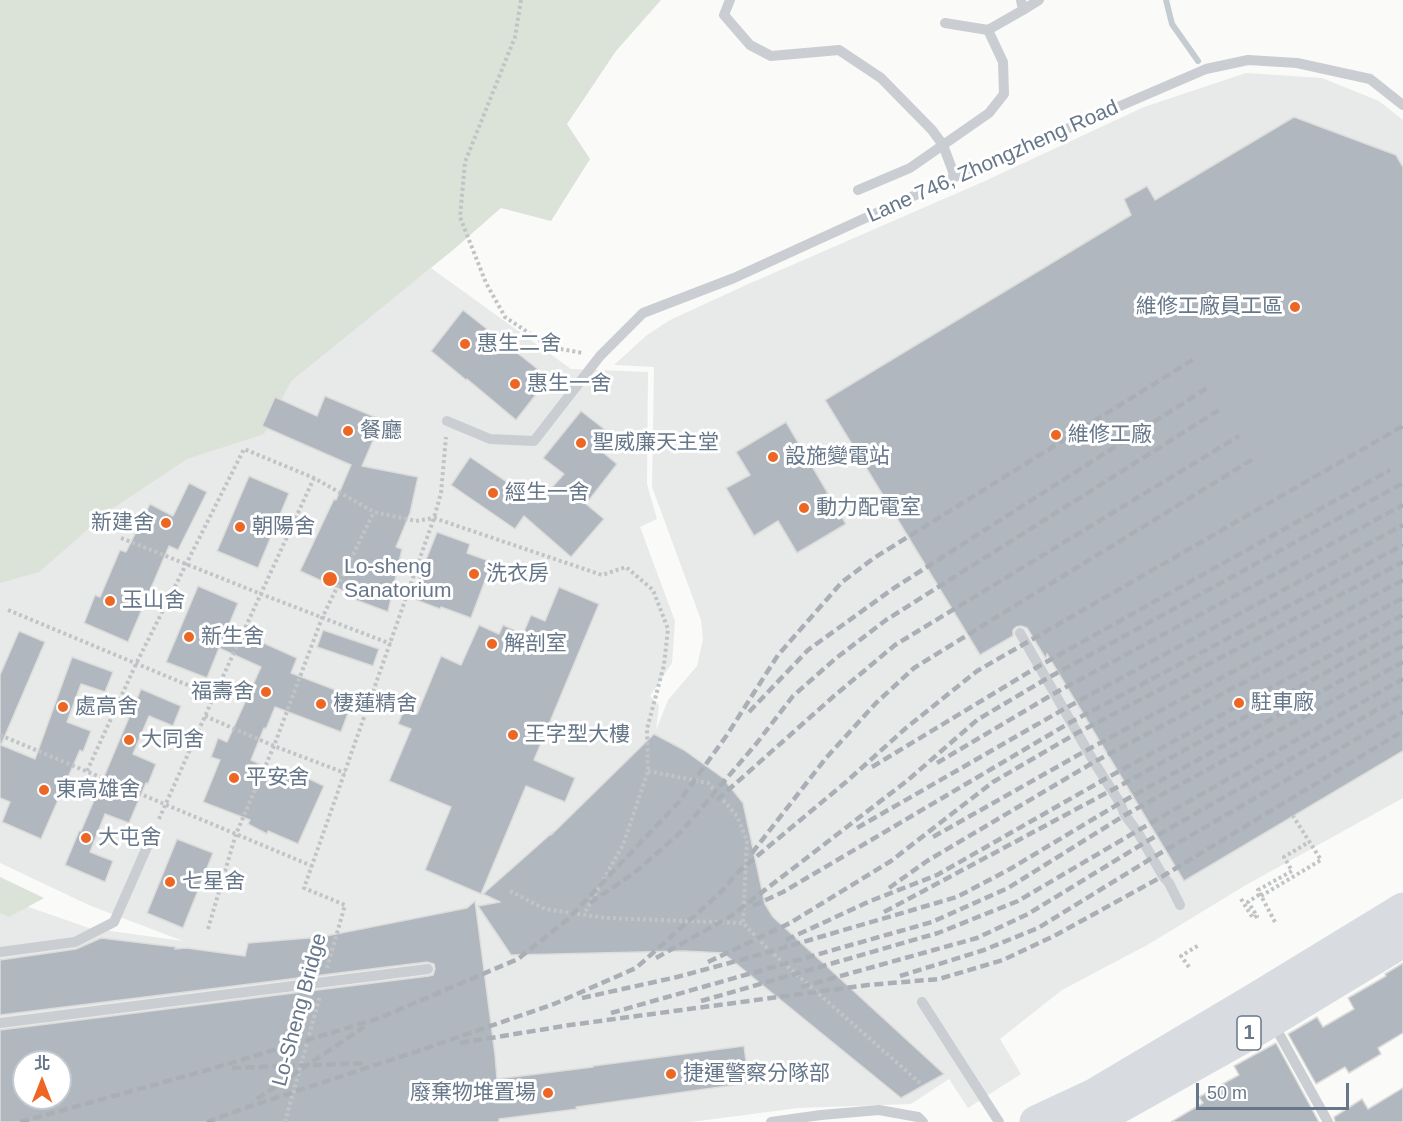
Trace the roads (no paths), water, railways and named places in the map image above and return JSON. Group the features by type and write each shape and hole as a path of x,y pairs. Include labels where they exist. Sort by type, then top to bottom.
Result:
{"main road":[{"name":"1","path":"1036,1122 1094,1095 1403,909"},
{"name":"1","path":"1092,1122 1271,1021 1403,941"}],"lane":[{"path":"730,0 724,15 750,45 771,56 839,50 880,78 932,130 943,145 955,177"},
{"path":"945,22 988,30 1022,5 1039,0"},
{"path":"858,190 909,168 989,113 1004,94 1003,62 988,30"},
{"name":"Lane 746, Zhongzheng Road","path":"447,421 490,439 534,441 600,356 643,313 734,278 955,177 1206,69 1248,60 1297,63 1370,79 1403,105"},
{"path":"1020,633 1180,905"},
{"path":"0,952 75,942 114,922 154,831"},
{"path":"0,1023 428,969"},
{"path":"922,1002 999,1122"},
{"path":"1271,1021 1328,1122"},
{"path":"771,1122 879,1110 918,1117 923,1122"}],"waterway":[{"path":"1166,0 1172,24 1198,61"}],"railway":[{"path":"20,1122 211,1069 377,1019 518,959 568,919 678,803 727,735 778,655 842,582 874,558 1194,359"},
{"path":"749,712 808,650 894,588 1210,386"},
{"path":"590,903 634,873 681,832 756,744 793,696 835,659 886,620 1222,408"},
{"path":"207,1122 554,1004 636,968 720,893 738,872 846,782 906,728 977,671 1403,426"},
{"path":"717,800 895,645 1239,436"},
{"path":"752,853 826,758 876,703 914,668 1253,459"},
{"path":"872,767 1039,666 1390,470"},
{"path":"656,958 731,916 908,780 977,720 1046,679 1403,483"},
{"path":"937,763 1055,693 1403,505"},
{"path":"857,828 1064,709 1403,525"},
{"path":"753,906 783,892 1071,722 1403,545"},
{"path":"708,962 790,923 891,861 993,782 1077,733 1403,562"},
{"path":"933,837 1087,750 1403,580"},
{"path":"889,888 927,861 1094,762 1403,598"},
{"path":"786,940 868,902 937,875 1105,779 1403,615"},
{"path":"884,912 1403,630"},
{"path":"582,998 677,977 748,958 957,897 1010,869 1120,803 1403,646"},
{"path":"611,1013 932,922 1008,888 1125,815 1403,662"},
{"path":"701,1001 938,933 1018,901 1403,679"},
{"path":"801,987 977,938 1028,914 1144,843 1403,695"},
{"path":"900,976 984,950 1038,928 1152,858 1403,712"},
{"path":"460,1043 570,1025 868,985 939,979 1003,960 1054,936 1163,876 1403,731"},
{"path":"257,1099 364,1027"},
{"path":"232,1068 366,1063"}],"place":[{"name":"維修工廠員工區","path":"1295,307"},
{"name":"惠生二舍","path":"465,344"},
{"name":"惠生一舍","path":"515,384"},
{"name":"餐廳","path":"348,431"},
{"name":"維修工廠","path":"1056,435"},
{"name":"聖威廉天主堂","path":"581,443"},
{"name":"設施變電站","path":"773,457"},
{"name":"經生一舍","path":"493,493"},
{"name":"動力配電室","path":"804,508"},
{"name":"新建舍","path":"166,523"},
{"name":"朝陽舍","path":"240,527"},
{"name":"洗衣房","path":"474,574"},
{"name":"Lo-sheng Sanatorium","path":"330,579"},
{"name":"玉山舍","path":"110,601"},
{"name":"新生舍","path":"189,637"},
{"name":"解剖室","path":"492,644"},
{"name":"福壽舍","path":"266,692"},
{"name":"駐車廠","path":"1239,703"},
{"name":"棲蓮精舍","path":"321,704"},
{"name":"處高舍","path":"63,707"},
{"name":"王字型大樓","path":"513,735"},
{"name":"大同舍","path":"129,740"},
{"name":"平安舍","path":"234,778"},
{"name":"東高雄舍","path":"44,790"},
{"name":"大屯舍","path":"86,838"},
{"name":"七星舍","path":"170,882"},
{"name":"捷運警察分隊部","path":"671,1074"},
{"name":"廢棄物堆置場","path":"548,1093"}]}
